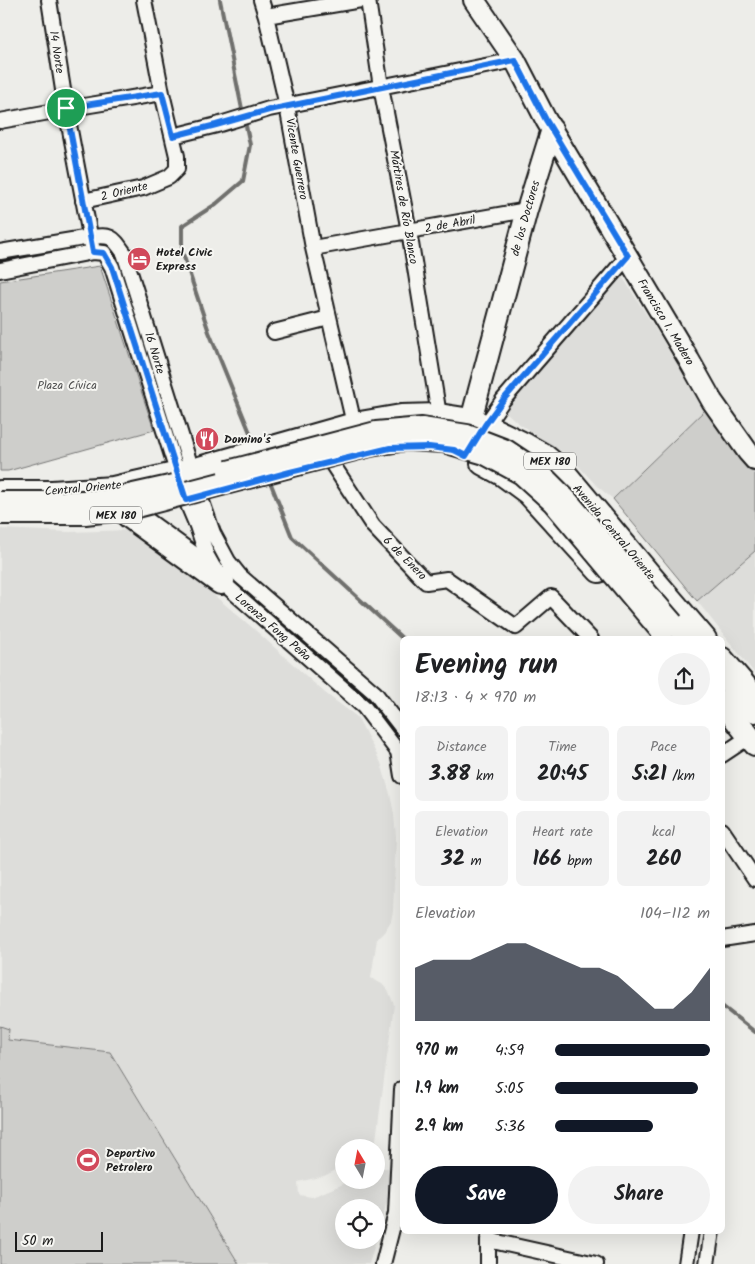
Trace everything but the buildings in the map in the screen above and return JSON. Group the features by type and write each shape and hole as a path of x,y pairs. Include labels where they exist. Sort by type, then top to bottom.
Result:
{"highway":[{"path":"129,514 221,581"}],"main road":[{"name":"Avenida Central Oriente","path":"222,461 354,424 401,416 439,415 478,422 545,456 564,472 702,636"},
{"path":"0,513 85,513 129,508 370,445 406,439 444,441 485,453 522,473 553,501 665,633"},
{"name":"MEX 180","path":"0,520 52,520 129,514 390,448 429,447 460,453 502,474 528,494 590,562 665,633"},
{"name":"Central Oriente","path":"0,492 52,492 112,488 185,472 222,461"},
{"path":"725,662 755,697"},
{"path":"725,706 751,745"},
{"path":"725,719 751,745"}],"street":[{"name":"14 Norte","path":"49,0 83,201 90,237 98,252"},
{"path":"144,0 162,93 173,136 269,110 515,60"},
{"name":"Vicente Guerrero","path":"261,0 287,106 313,248 354,424"},
{"path":"266,16 361,0"},
{"name":"Mártires de Río Blanco","path":"368,0 381,87 409,231 439,415"},
{"path":"474,0 515,60 552,129"},
{"path":"0,121 66,108 162,93"},
{"name":"de los Doctores","path":"460,453 478,422 527,210 552,129"},
{"name":"Francisco I. Madero","path":"552,129 712,400 755,460"},
{"name":"2 Oriente","path":"83,201 143,188 169,177 177,168 173,136"},
{"name":"2 de Abril","path":"313,248 527,210"},
{"name":"16 Norte","path":"90,237 104,236 113,238 124,253 151,338 185,472"},
{"path":"0,252 90,237"},
{"path":"0,270 98,252"},
{"name":"16 Norte","path":"98,252 112,267 136,343 185,472"},
{"path":"478,422 503,400 628,256"},
{"path":"274,332 329,318"},
{"path":"136,343 151,338"},
{"path":"0,502 106,500 156,490 376,432 422,428 467,435 506,450 539,472 567,500 665,633"},
{"name":"6 de Enero","path":"331,462 372,526 426,582 447,579 516,627 551,598 588,636"},
{"name":"Lorenzo Fong Peña","path":"185,472 207,556 221,581 364,707 400,754"},
{"name":"Lorenzo Fong Peña","path":"193,498 228,561 240,576 375,693 400,725"},
{"path":"725,681 755,712"},
{"path":"364,707 375,693"},
{"path":"725,754 751,745"},
{"path":"725,835 755,880"},
{"path":"725,939 753,934"},
{"path":"382,1264 396,1212 400,1130"},
{"path":"686,1264 691,1234"},
{"path":"707,1264 712,1234"},
{"path":"488,1264 489,1236 596,1264"}],"shaded area":[{"path":"622,276 706,409 613,499 597,486 571,458 518,423 507,413 505,407 507,399"},
{"path":"0,529 69,532 131,530 150,541 254,629 325,693 357,717 381,763 390,794 396,837 393,911 391,921 377,939 371,978 382,984 389,992 394,1005 376,1139 335,1139 335,1170 324,1176 298,1182 299,1195 312,1197 335,1187 335,1189 385,1189 385,1168 390,1168 392,1175 385,1209 385,1199 335,1199 335,1249 373,1249 369,1264 239,1264 110,1052 8,1040 9,1029 0,1026"},
{"path":"755,551 755,674 725,636 697,601"}],"green space":[{"name":"Plaza Cívica","path":"100,266 154,430 8,471 0,471 0,281"},
{"path":"706,409 755,470 755,551 697,601 613,499"},
{"name":"Deportivo Petrolero","path":"0,1026 9,1029 8,1040 110,1052 239,1264 0,1264"}],"waterway":[{"path":"220,0 243,114"},
{"path":"245,121 250,145 243,181 216,204 182,226 182,251 209,332 255,445"},
{"path":"269,479 292,537 400,636"},
{"path":"725,1008 755,1032"}],"place":[{"name":"Hotel Civic Express","path":"139,259"},
{"name":"Domino's","path":"207,439"},
{"name":"Deportivo Petrolero","path":"88,1160"}],"route":[{"path":"515,60 546,120 628,256 503,400 466,456 454,450 429,447 390,448 186,500 112,267 104,253 93,252 66,108 162,93 173,136 269,110 515,60"}]}
